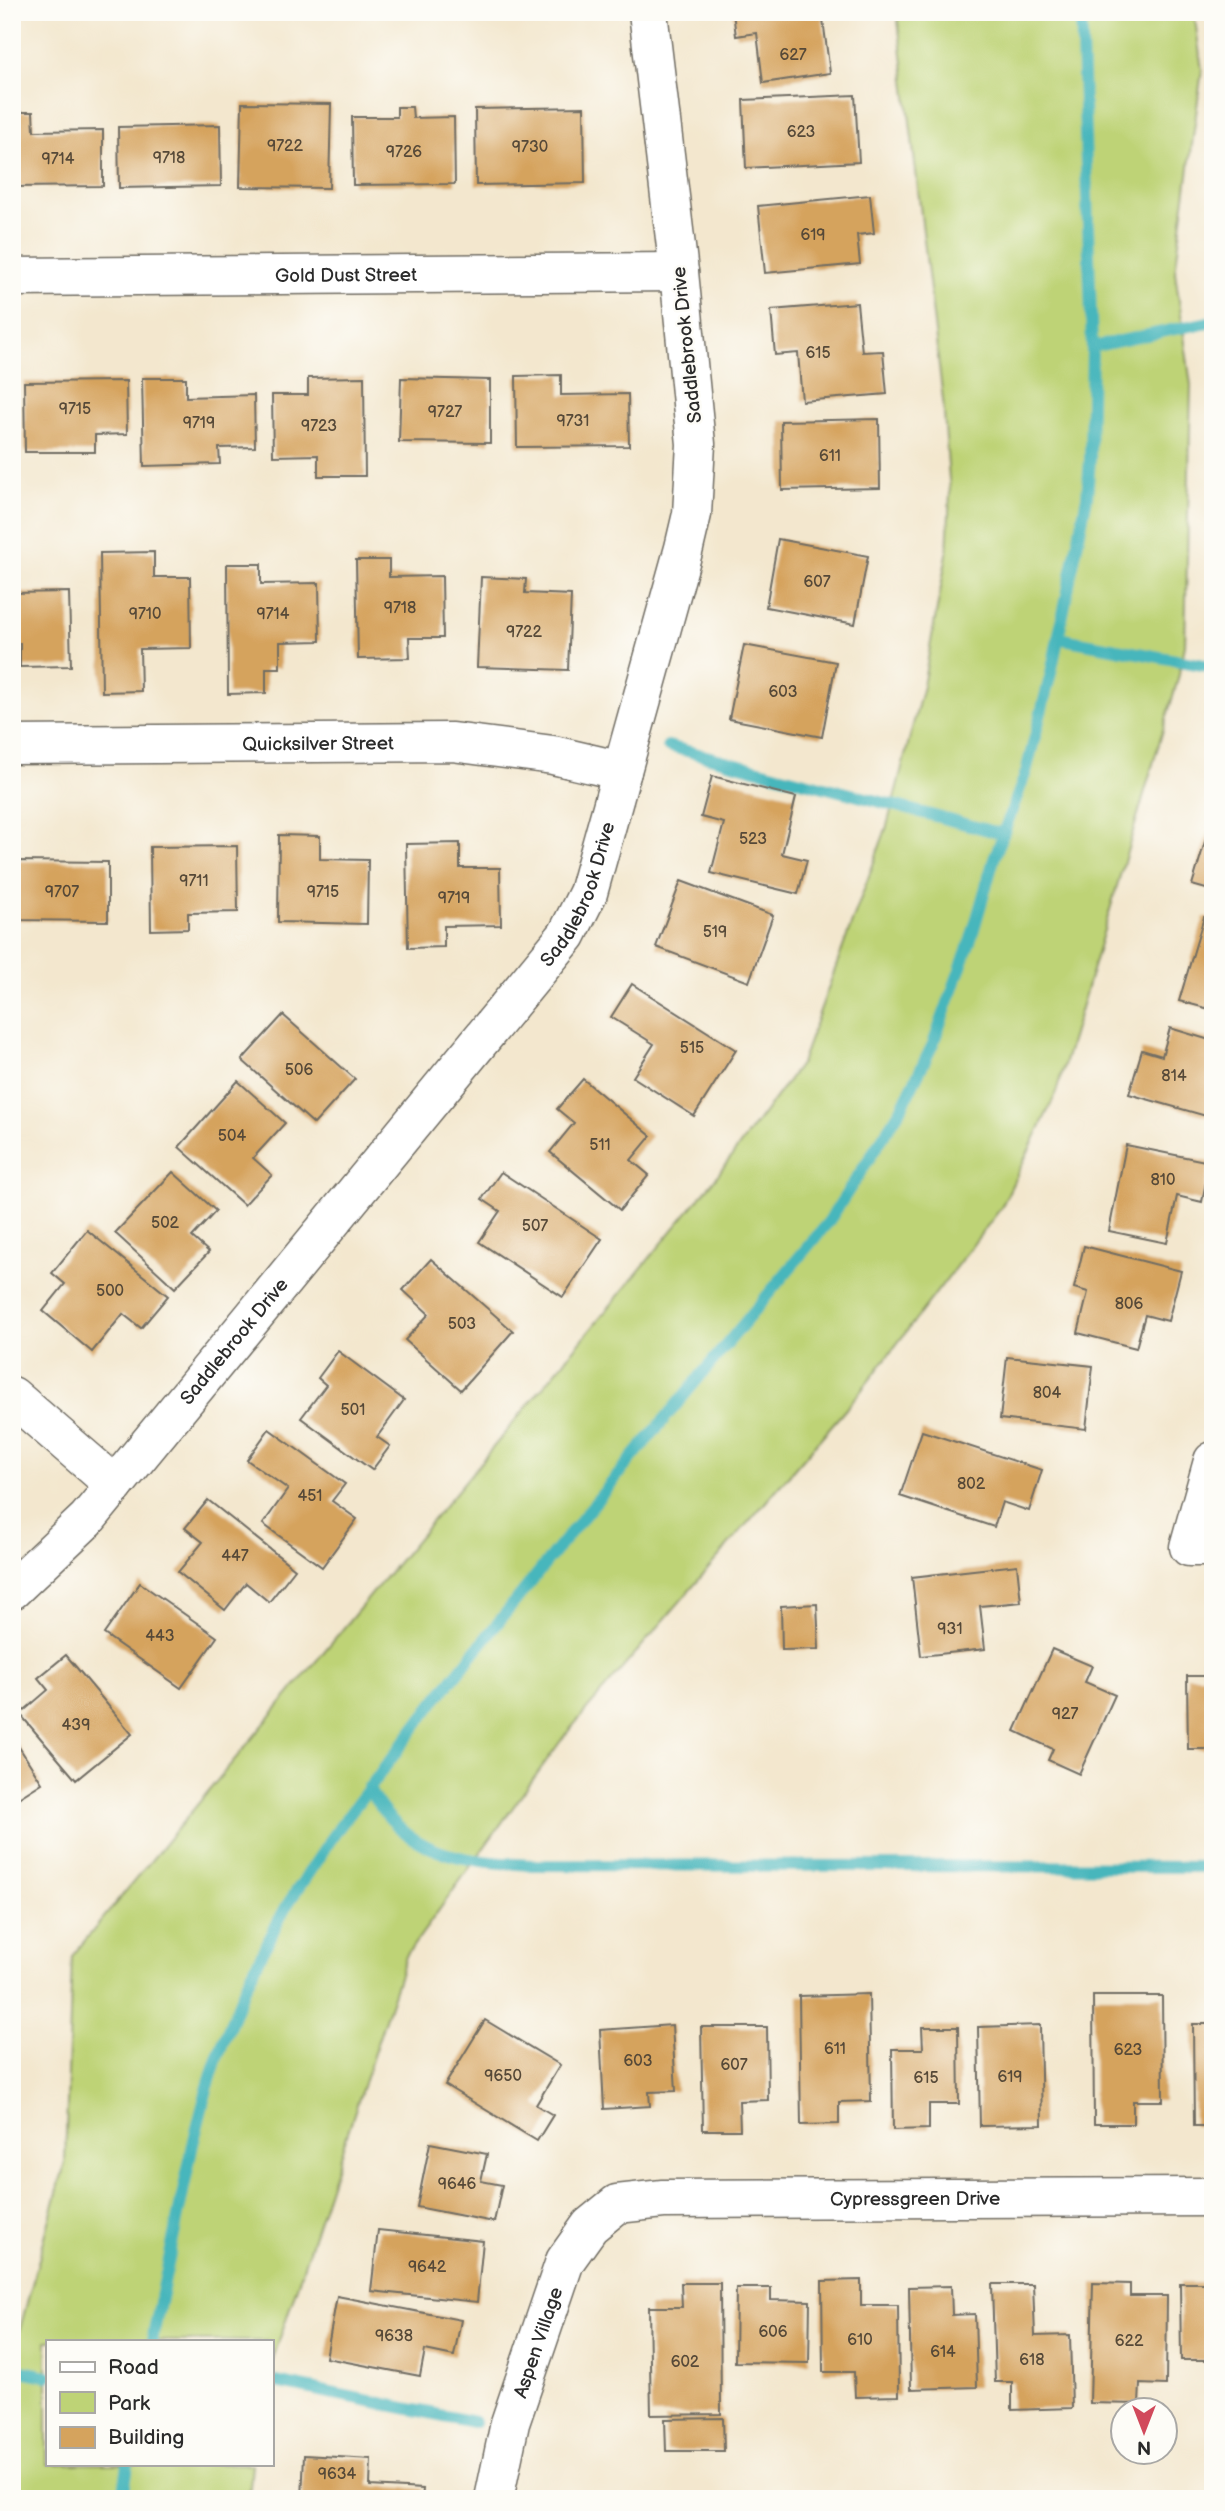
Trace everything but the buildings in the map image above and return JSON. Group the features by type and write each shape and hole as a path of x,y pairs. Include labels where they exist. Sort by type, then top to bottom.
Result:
{"street":[{"name":"Saddlebrook Drive","path":"12,1590 87,1519 567,935 587,893 692,514 696,444 648,12"},
{"name":"Gold Dust Street","path":"12,277 679,272"},
{"name":"Quicksilver Street","path":"12,745 452,742 553,755 622,771"},
{"path":"12,1396 115,1485"},
{"path":"1201,1547 1213,1461"},
{"name":"Cypressgreen Drive","path":"617,2204 677,2199 1213,2197"},
{"name":"Aspen Village","path":"494,2499 510,2423 565,2261 590,2226 617,2204"}],"green space":[{"path":"897,12 1194,12 1202,70 1175,272 1191,385 1185,646 1178,679 1055,1096 1001,1208 857,1396 565,1735 406,1956 273,2359 273,2340 46,2340 46,2466 252,2466 249,2499 12,2499 12,2358 65,2163 72,1956 711,1184 801,1063 887,826 923,686 947,554 950,493 943,400"}],"waterway":[{"path":"152,2340 206,2093 245,1987 285,1908 338,1829 435,1701 579,1522 829,1221 901,1109 933,1044 971,939 994,859 1026,772 1051,673 1087,497 1092,347 1081,12"},
{"path":"1092,347 1213,321"},
{"path":"1058,638 1213,667"},
{"path":"668,746 1003,834"},
{"path":"368,1788 383,1811 400,1829 418,1842 438,1851 482,1861 533,1865 1213,1867"},
{"path":"12,2369 46,2376"},
{"path":"273,2381 474,2422"},
{"path":"123,2499 128,2466"}]}
